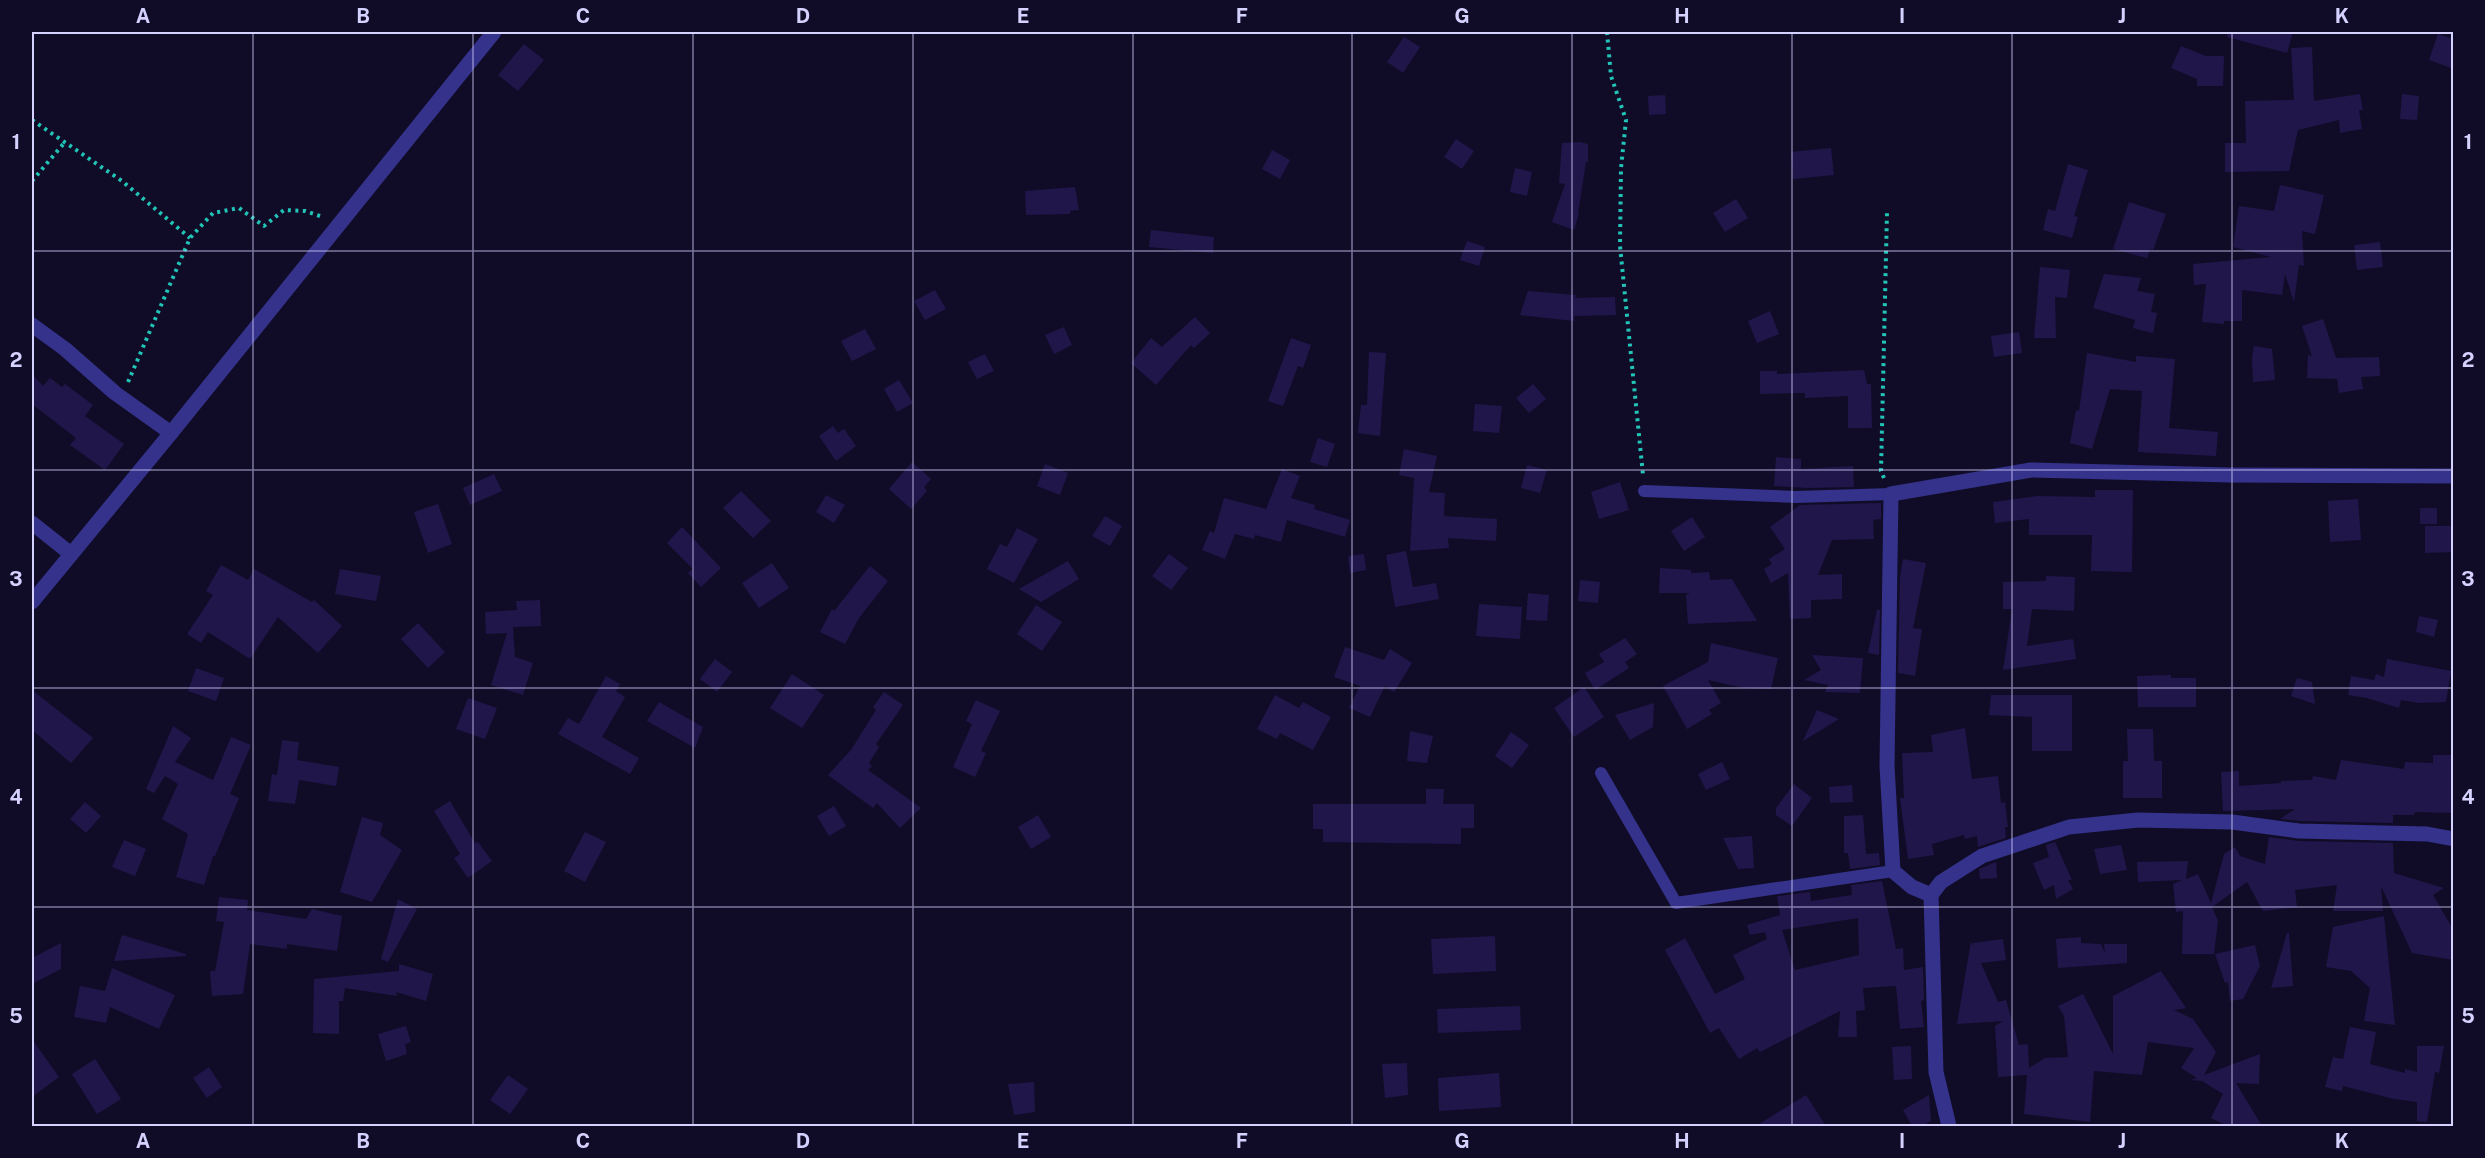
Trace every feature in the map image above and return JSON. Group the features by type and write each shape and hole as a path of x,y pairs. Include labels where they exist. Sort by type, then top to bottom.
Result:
{"street":[{"path":"32,602 341,223 490,33"},
{"path":"32,324 65,349 115,393 171,434"},
{"path":"1931,895 1912,886 1893,871 1887,766 1891,494 2031,470 2243,475 2454,476"},
{"path":"32,523 71,554"},
{"path":"1949,1126 1936,1072 1931,895 1941,882 1982,856 2069,826 2138,820 2232,822 2299,831 2427,834 2454,839"}],"lane":[{"path":"1644,491 1796,496 1891,494"},
{"path":"1601,773 1676,903 1893,871"}],"path":[{"path":"1607,32 1611,76 1626,120 1621,168 1620,246 1644,491"},
{"path":"32,120 122,181 190,238"},
{"path":"32,181 65,142"},
{"path":"115,393 129,381 190,238 213,213 239,208 264,226 284,210 305,211 341,223"},
{"path":"1887,212 1881,471 1891,494"}],"building":[{"path":"2228,32 2293,32 2287,53 2227,37"},
{"path":"2438,34 2454,39 2454,69 2429,60"},
{"path":"1404,37 1420,47 1403,73 1387,62"},
{"path":"524,44 544,60 518,91 498,75"},
{"path":"2181,46 2206,56 2224,56 2223,86 2197,86 2197,79 2171,68"},
{"path":"2312,47 2314,101 2360,94 2363,110 2359,110 2362,129 2340,133 2339,120 2298,130 2289,171 2225,172 2225,143 2246,143 2245,101 2294,100 2291,48"},
{"path":"2402,94 2419,96 2417,120 2400,119"},
{"path":"1665,95 1666,114 1649,115 1648,96"},
{"path":"1456,139 1474,151 1462,169 1444,157"},
{"path":"1562,143 1588,144 1588,162 1586,162 1579,214 1574,230 1552,222 1565,184 1559,183"},
{"path":"1831,148 1834,175 1793,179 1791,152"},
{"path":"1272,150 1290,160 1280,179 1262,169"},
{"path":"2068,164 2088,170 2074,216 2078,217 2072,238 2043,230 2048,209 2055,211"},
{"path":"1515,168 1532,172 1527,196 1510,192"},
{"path":"2280,185 2324,195 2315,234 2302,231 2304,266 2299,265 2294,302 2285,274 2282,295 2242,290 2242,321 2224,321 2224,324 2202,322 2206,284 2194,285 2193,264 2271,257 2233,247 2239,206 2274,211"},
{"path":"1075,187 1079,210 1070,211 1070,214 1026,215 1025,191"},
{"path":"1736,199 1748,218 1725,232 1713,213"},
{"path":"2129,202 2166,214 2153,250 2150,249 2147,258 2113,249"},
{"path":"1151,230 1214,237 1213,253 1149,247"},
{"path":"1467,241 1485,247 1479,266 1460,260"},
{"path":"2380,242 2383,267 2357,270 2354,245"},
{"path":"2040,267 2070,270 2067,298 2055,297 2056,338 2034,338"},
{"path":"2104,274 2141,278 2137,291 2155,294 2151,312 2157,313 2153,333 2133,328 2135,320 2093,308"},
{"path":"935,290 946,309 925,320 914,301"},
{"path":"1528,291 1576,295 1575,298 1615,297 1616,315 1574,316 1574,321 1520,315"},
{"path":"1770,311 1779,334 1757,343 1748,321"},
{"path":"1195,317 1210,333 1194,348 1191,345 1156,385 1131,363 1151,338 1162,347"},
{"path":"2323,319 2336,358 2379,357 2380,376 2361,377 2363,389 2339,393 2337,379 2307,378 2308,355 2312,356 2302,326"},
{"path":"1064,327 1072,345 1054,354 1045,335"},
{"path":"865,329 876,349 852,361 841,341"},
{"path":"2019,332 2022,353 1994,357 1991,336"},
{"path":"1291,338 1311,345 1303,368 1298,366 1283,406 1268,401"},
{"path":"2254,346 2272,349 2275,380 2253,382"},
{"path":"1369,352 1386,353 1380,436 1358,433 1361,405 1367,405"},
{"path":"2087,353 2136,362 2136,356 2175,359 2169,428 2218,432 2216,456 2138,452 2142,391 2110,389 2092,449 2070,443 2076,410 2079,411"},
{"path":"985,354 994,371 977,379 968,362"},
{"path":"1864,370 1867,384 1871,384 1872,428 1848,428 1848,396 1805,398 1805,393 1760,394 1760,371 1777,371 1777,374"},
{"path":"32,374 43,386 50,378 62,387 65,384 93,405 85,416 124,444 105,470 70,445 76,438 32,404"},
{"path":"899,380 913,403 897,412 884,389"},
{"path":"1533,384 1546,399 1529,413 1516,398"},
{"path":"1475,404 1502,406 1499,433 1473,431"},
{"path":"833,426 838,433 844,429 856,446 836,461 819,436"},
{"path":"1318,438 1335,444 1327,467 1310,462"},
{"path":"1404,449 1437,456 1429,492 1445,493 1444,516 1497,519 1496,541 1448,538 1449,548 1410,551 1414,478 1399,475"},
{"path":"1776,457 1801,459 1801,469 1853,466 1854,487 1774,486"},
{"path":"912,462 931,479 924,487 927,491 911,509 889,489"},
{"path":"1045,464 1068,473 1060,495 1037,486"},
{"path":"1527,465 1547,470 1540,493 1521,488"},
{"path":"1282,469 1300,476 1291,498 1315,505 1314,509 1350,520 1345,537 1287,520 1281,542 1255,535 1254,539 1235,534 1225,559 1202,550 1210,531 1214,533 1224,498 1266,509"},
{"path":"494,474 502,491 470,505 463,488"},
{"path":"1620,482 1629,510 1599,519 1591,492"},
{"path":"2095,490 2133,490 2132,572 2091,571 2092,535 2029,535 2029,519 1995,523 1993,502 2037,496 2095,497"},
{"path":"741,491 771,521 753,538 723,508"},
{"path":"826,495 845,505 834,523 816,512"},
{"path":"2358,499 2361,540 2330,542 2328,501"},
{"path":"1881,503 1881,519 1873,520 1874,539 1832,540 1818,575 1842,574 1842,599 1811,600 1811,618 1790,619 1788,573 1771,583 1764,569 1772,564 1769,559 1785,549 1770,527 1800,505"},
{"path":"438,504 452,544 428,553 414,512"},
{"path":"2420,508 2437,508 2437,524 2420,524"},
{"path":"1105,516 1122,526 1110,546 1092,536"},
{"path":"1692,517 1705,537 1684,551 1671,531"},
{"path":"2425,526 2454,526 2454,552 2425,553"},
{"path":"682,527 721,568 701,587 688,573 693,569 667,543"},
{"path":"1017,528 1038,539 1014,583 987,569 1000,544 1007,547"},
{"path":"1406,551 1413,587 1436,583 1439,599 1395,607 1386,555"},
{"path":"1169,554 1188,568 1171,590 1152,576"},
{"path":"1364,554 1366,570 1350,573 1348,556"},
{"path":"1903,559 1926,563 1913,628 1922,629 1915,676 1898,673 1900,577"},
{"path":"1068,561 1079,579 1041,602 1019,589"},
{"path":"772,563 789,588 759,608 742,583"},
{"path":"221,565 248,580 254,569 312,602 314,600 342,626 318,653 278,617 250,659 208,632 201,643 187,634 213,595 206,591"},
{"path":"870,566 888,581 859,618 845,644 820,632 832,609 834,611"},
{"path":"1660,568 1691,570 1691,573 1709,572 1710,580 1732,579 1757,621 1688,624 1686,595 1690,593 1659,593"},
{"path":"340,569 381,576 376,601 335,594"},
{"path":"2046,576 2075,577 2074,611 2032,609 2027,646 2073,639 2076,659 2003,670 2012,609 2003,609 2003,582 2046,581"},
{"path":"1580,580 1600,582 1598,603 1578,601"},
{"path":"1528,593 1549,595 1547,621 1526,620"},
{"path":"540,600 541,626 513,627 515,657 533,663 523,695 491,685 507,633 486,634 485,612 517,610 516,601"},
{"path":"1479,604 1522,607 1520,639 1476,636"},
{"path":"1036,605 1062,622 1042,651 1017,634"},
{"path":"1877,610 1880,610 1879,655 1868,653"},
{"path":"2419,616 2438,620 2434,637 2416,632"},
{"path":"418,623 445,652 428,668 401,639"},
{"path":"1625,638 1637,654 1625,662 1629,668 1595,690 1585,673 1604,662 1599,654"},
{"path":"1711,643 1778,658 1771,689 1744,688 1708,680 1721,703 1709,710 1712,714 1687,729 1663,686 1708,662"},
{"path":"1345,647 1384,660 1390,649 1412,663 1394,692 1385,686 1370,717 1349,708 1360,686 1334,677"},
{"path":"1812,655 1863,658 1860,693 1825,692 1828,685 1804,680 1821,670"},
{"path":"715,659 732,672 717,692 700,679"},
{"path":"2387,659 2451,671 2446,702 2419,703 2401,700 2399,708 2348,695 2351,676 2374,680 2376,674 2384,677"},
{"path":"196,668 224,678 216,701 188,691"},
{"path":"792,674 824,695 802,728 770,708"},
{"path":"2171,675 2171,678 2196,678 2196,707 2138,707 2137,676"},
{"path":"606,676 620,684 616,691 625,697 602,737 639,758 630,774 558,734 568,718 579,724"},
{"path":"2297,678 2312,682 2315,704 2291,696"},
{"path":"1584,687 1604,717 1574,737 1554,708"},
{"path":"32,690 93,738 71,763 32,730"},
{"path":"884,692 903,705 876,744 879,747 869,763 872,766 868,770 921,808 900,828 877,803 873,808 828,775 851,750 876,710 873,707"},
{"path":"1275,695 1299,708 1303,702 1331,717 1313,750 1280,733 1277,739 1257,729"},
{"path":"1991,695 2072,695 2072,751 2032,751 2032,717 1989,715"},
{"path":"468,698 497,708 485,739 456,729"},
{"path":"976,700 1000,711 981,751 986,753 975,777 953,767 972,724 966,721"},
{"path":"659,702 703,727 695,748 647,721"},
{"path":"1654,703 1653,727 1630,740 1615,715"},
{"path":"1817,710 1839,719 1803,741"},
{"path":"173,726 191,738 175,762 213,780 231,737 251,745 230,794 239,798 215,856 213,856 204,885 176,877 188,834 162,819 178,784 165,776 154,793 146,789"},
{"path":"1965,728 1972,779 1998,776 2001,803 2005,802 2008,827 2005,827 2006,838 1978,847 1977,836 1965,839 1964,835 1932,844 1934,855 1908,859 1900,798 1904,798 1902,753 1933,752 1931,735"},
{"path":"2127,729 2153,729 2154,761 2162,761 2162,798 2123,798 2123,761 2128,761"},
{"path":"1410,731 1433,736 1427,763 1407,761"},
{"path":"1511,732 1529,745 1512,768 1495,756"},
{"path":"282,740 299,742 297,760 339,767 336,786 299,780 295,804 268,801 272,774 277,775"},
{"path":"2433,755 2454,755 2454,813 2415,812 2414,815 2393,815 2393,823 2280,819 2295,809 2223,811 2221,772 2239,771 2239,786 2312,780 2313,776 2336,780 2341,760 2404,769 2405,762 2433,763"},
{"path":"1722,762 1730,779 1706,790 1698,774"},
{"path":"1794,784 1812,798 1792,826 1776,815 1776,808"},
{"path":"1852,785 1853,802 1830,803 1829,787"},
{"path":"1426,789 1444,789 1443,804 1474,804 1474,828 1461,828 1461,844 1323,842 1323,829 1313,829 1313,804 1426,804"},
{"path":"450,801 475,843 478,842 492,861 468,878 454,858 460,854 434,811"},
{"path":"85,802 101,816 86,833 70,819"},
{"path":"834,806 846,826 829,836 817,816"},
{"path":"1038,815 1051,837 1031,849 1018,827"},
{"path":"1863,815 1866,854 1879,853 1880,865 1850,869 1848,853 1844,853 1844,816"},
{"path":"362,817 383,823 380,835 402,850 372,902 340,892"},
{"path":"585,832 606,842 585,882 564,871"},
{"path":"1752,836 1754,868 1738,869 1723,838"},
{"path":"2269,837 2299,841 2393,843 2394,873 2444,888 2433,895 2454,931 2454,960 2412,953 2381,886 2383,911 2333,911 2337,885 2295,890 2297,907 2263,911 2247,882 2212,907 2218,921 2214,954 2182,954 2183,911 2176,912 2173,884 2182,880 2138,882 2137,862 2188,861 2186,879 2198,874 2211,903 2224,854 2235,847 2240,856 2265,864"},
{"path":"124,840 146,849 135,876 112,867"},
{"path":"2055,842 2072,880 2068,880 2073,889 2056,899 2054,885 2044,890 2033,863 2049,857 2046,845"},
{"path":"2121,845 2127,870 2100,874 2094,849"},
{"path":"1996,862 1997,878 1980,879 1979,869"},
{"path":"1882,881 1896,949 1903,948 1904,970 1923,967 1924,1000 1921,1001 1924,1027 1900,1029 1896,986 1863,988 1865,1010 1856,1011 1857,1037 1838,1037 1840,1011 1760,1052 1757,1048 1739,1059 1719,1028 1710,1033 1665,950 1685,938 1715,994 1745,979 1733,955 1767,939 1765,932 1750,935 1747,925 1780,915 1777,896 1810,892 1811,901 1852,895 1851,885","holes":["1858,918 1859,955 1795,970 1782,930"]},
{"path":"219,897 248,900 247,910 306,919 312,909 342,916 337,951 287,944 287,949 250,944 243,994 212,996 210,971 215,971 224,922 216,921"},
{"path":"398,899 417,909 388,962 381,959"},
{"path":"2384,916 2395,1025 2364,1021 2370,988 2351,971 2326,967 2333,927"},
{"path":"2287,933 2289,933 2293,986 2271,988"},
{"path":"122,935 186,954 186,956 114,961"},
{"path":"1495,936 1496,971 1433,974 1431,939"},
{"path":"2081,937 2081,943 2101,944 2105,953 2104,944 2127,944 2127,963 2058,968 2056,939"},
{"path":"2003,939 2006,960 1981,963 1998,1002 2006,1000 2019,1045 2028,1044 2029,1068 2045,1058 2068,1057 2064,1016 2058,1006 2083,994 2113,1054 2113,996 2161,971 2186,1008 2174,1010 2193,1019 2216,1052 2204,1075 2260,1054 2259,1084 2236,1083 2262,1126 2227,1126 2211,1118 2223,1094 2202,1081 2191,1080 2197,1078 2181,1068 2194,1048 2148,1042 2142,1075 2094,1071 2090,1122 2024,1114 2027,1075 1998,1077 1995,1026 2003,1021 1957,1024 1971,941 1973,946 1973,943"},
{"path":"61,943 61,969 32,984 32,958"},
{"path":"2255,945 2260,966 2243,999 2230,1001 2228,982 2225,983 2215,954"},
{"path":"399,964 433,974 426,1001 396,992 397,996 345,988 343,1001 339,1001 339,1034 313,1033 314,979 399,971"},
{"path":"112,968 175,995 159,1029 110,1007 106,1023 74,1017 80,986 105,991"},
{"path":"1520,1006 1521,1030 1438,1033 1437,1009"},
{"path":"406,1026 411,1042 405,1044 407,1054 386,1061 378,1034"},
{"path":"2350,1027 2376,1032 2370,1064 2405,1073 2405,1069 2417,1072 2417,1046 2444,1046 2439,1073 2435,1072 2427,1122 2417,1121 2417,1102 2394,1099 2343,1086 2342,1091 2325,1087 2333,1057 2343,1059"},
{"path":"32,1039 59,1077 32,1097"},
{"path":"1911,1046 1912,1079 1894,1080 1892,1047"},
{"path":"95,1059 121,1099 97,1114 72,1074"},
{"path":"1407,1063 1408,1095 1385,1098 1382,1064"},
{"path":"209,1067 222,1087 207,1098 193,1078"},
{"path":"1499,1073 1501,1107 1439,1111 1438,1078"},
{"path":"508,1075 528,1089 510,1114 490,1100"},
{"path":"1034,1082 1035,1112 1014,1115 1008,1084"},
{"path":"1806,1095 1826,1126 1756,1126"},
{"path":"1929,1095 1931,1121 1921,1126 1912,1126 1903,1110"}]}
